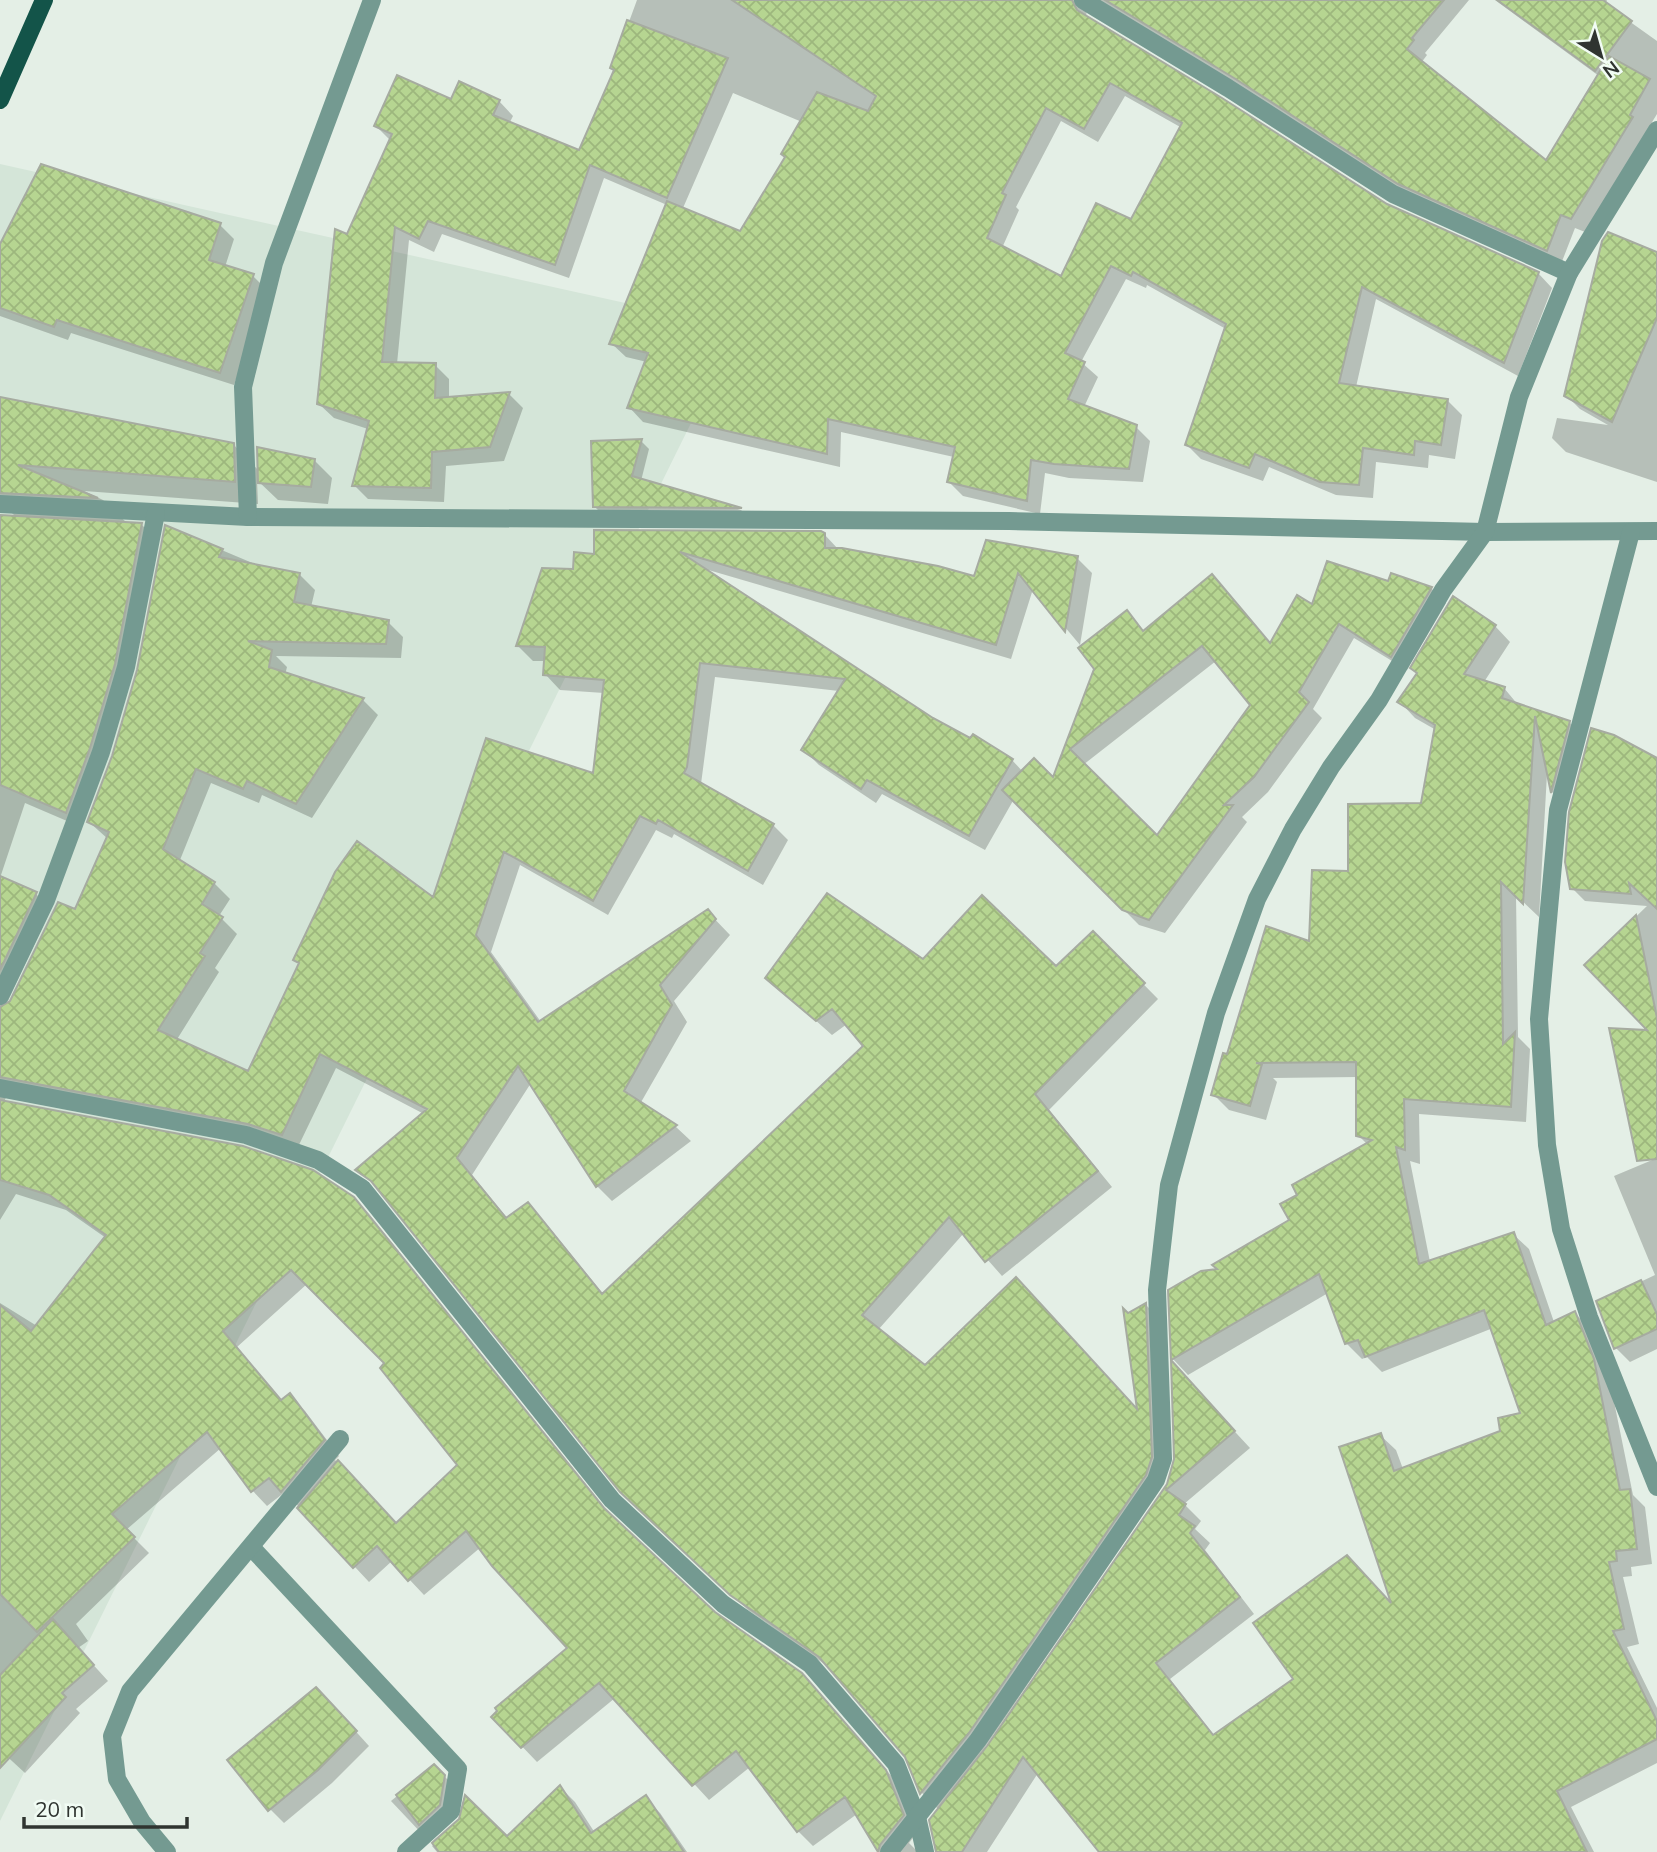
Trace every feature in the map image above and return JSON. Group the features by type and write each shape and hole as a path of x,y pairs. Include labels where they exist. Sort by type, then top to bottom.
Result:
{"main road":[{"path":"0,100 44,0"}],"street":[{"path":"248,517 243,387 274,263 372,0"},
{"path":"1083,0 1228,88 1393,194 1569,274"},
{"path":"889,1852 978,1740 1156,1480 1163,1459 1157,1290 1169,1185 1216,1013 1257,900 1293,829 1331,767 1379,700 1443,590 1485,532 1519,397 1569,274 1657,130"},
{"path":"0,504 248,517 1009,521 1485,532 1657,531"},
{"path":"0,996 46,900 101,751 126,667 156,513"},
{"path":"1631,532 1558,810 1539,1019 1547,1145 1561,1228 1589,1317 1657,1487"},
{"path":"0,1088 246,1136 318,1160 362,1188 612,1500 723,1604 810,1664 896,1764 918,1817 925,1852"},
{"path":"167,1852 142,1822 117,1779 112,1736 130,1691 340,1439"},
{"path":"251,1547 458,1769 451,1811 406,1852"}],"shaded area":[{"path":"0,164 738,328 0,1821"}],"building":[{"path":"732,0 1072,0 1077,10 1222,98 1387,204 1539,272 1504,363 1362,287 1339,383 1448,399 1441,445 1415,441 1414,455 1363,448 1359,485 1320,482 1255,454 1249,468 1185,445 1226,324 1133,272 1131,276 1111,266 1065,353 1085,362 1068,399 1137,425 1129,469 1031,460 1027,501 947,482 955,447 828,419 827,454 627,408 648,353 609,344 667,201 740,231 785,157 781,154 817,92 868,111 876,96","holes":["1110,83 1182,123 1131,219 1096,203 1061,276 987,238 1006,195 1002,193 1046,108 1084,129"]},
{"path":"1105,0 1444,0 1412,38 1414,40 1407,49 1546,160 1609,56 1650,79 1630,115 1633,117 1571,219 1561,215 1547,251 1398,184 1234,78"},
{"path":"1497,0 1603,0 1632,21 1595,71"},
{"path":"627,20 728,58 667,198 590,165 555,265 428,221 419,239 395,227 382,362 436,363 435,398 510,392 490,447 432,452 431,488 352,486 369,421 317,404 335,229 347,234 392,134 374,126 397,75 451,99 459,81 500,100 493,115 579,150 614,70 610,68"},
{"path":"41,164 221,223 209,260 254,274 220,373 57,320 54,327 0,308 0,244"},
{"path":"1608,232 1657,252 1657,318 1612,422 1564,396 1602,241"},
{"path":"0,397 234,443 235,482 18,465 98,498 0,493"},
{"path":"642,439 632,476 742,508 593,507 591,441"},
{"path":"257,447 315,459 311,487 258,483"},
{"path":"0,515 142,523 115,664 90,748 66,813 0,785"},
{"path":"165,525 223,549 219,557 300,573 294,602 389,620 386,644 248,641 272,650 269,667 364,698 296,804 247,781 243,789 196,769 163,849 215,882 202,904 223,917 200,953 205,956 158,1030 248,1071 299,963 293,960 335,872 357,841 433,897 486,738 593,773 604,680 543,675 545,647 516,646 542,568 573,569 574,552 594,554 594,530 821,531 825,533 825,548 842,548 938,566 974,576 986,540 1078,556 1065,632 1018,573 996,645 680,552 933,718 970,738 973,734 1013,759 969,836 867,780 861,789 801,750 845,679 700,663 687,767 684,773 774,824 748,871 658,820 656,824 640,816 593,901 504,852 476,935 538,1022 708,909 716,919 660,985 672,1005 624,1091 677,1125 596,1187 518,1066 457,1158 506,1218 528,1202 602,1294 863,1046 832,1009 816,1021 765,978 827,893 923,959 982,895 1056,966 1093,931 1145,983 1035,1094 1098,1171 985,1262 949,1217 862,1315 925,1365 1016,1277 1137,1409 1123,1308 1128,1313 1146,1303 1152,1457 1146,1475 969,1733 920,1794 905,1757 819,1657 730,1595 620,1492 371,1181 355,1170 427,1109 320,1054 282,1135 248,1124 0,1077 0,1007 10,1001 58,902 75,909 109,832 87,822 112,756 137,670"},
{"path":"1327,561 1388,581 1391,573 1432,587 1391,657 1339,624 1299,692 1309,702 1254,777 1224,805 1233,805 1149,920 1122,910 1002,790 1034,758 1053,777 1094,669 1078,648 1127,610 1143,631 1212,574 1270,643 1297,595 1312,604","holes":["1202,646 1250,705 1157,835 1070,749"]},
{"path":"1453,596 1496,625 1464,674 1505,687 1502,698 1570,721 1551,793 1535,716 1523,904 1501,882 1503,1044 1515,1032 1511,1107 1404,1099 1405,1150 1396,1147 1419,1264 1514,1232 1546,1325 1575,1311 1594,1359 1620,1490 1630,1489 1637,1549 1616,1551 1617,1561 1609,1562 1624,1629 1613,1631 1657,1721 1657,1739 1557,1791 1587,1852 1099,1852 1023,1757 962,1852 936,1852 929,1820 987,1746 1167,1484 1174,1459 1168,1290 1201,1271 1217,1269 1212,1265 1289,1220 1280,1204 1297,1195 1292,1185 1372,1140 1356,1136 1356,1062 1256,1063 1262,1064 1250,1106 1211,1095 1223,1053 1227,1054 1266,926 1309,941 1312,870 1348,871 1348,804 1421,803 1435,725 1397,702 1417,673 1410,668","holes":["1319,1274 1345,1344 1358,1340 1365,1357 1484,1310 1520,1413 1498,1418 1500,1431 1394,1471 1381,1433 1339,1447 1391,1603 1347,1555 1253,1623 1293,1679 1213,1735 1156,1663 1240,1597 1190,1533 1195,1526 1179,1515 1186,1504 1166,1490 1235,1431 1171,1360"]},
{"path":"1591,728 1614,735 1657,758 1657,909 1629,883 1631,894 1570,889 1565,862 1569,812"},
{"path":"0,876 37,892 0,970"},
{"path":"1636,915 1657,1018 1657,1159 1637,1161 1609,1028 1647,1030 1584,965"},
{"path":"0,1100 243,1146 313,1170 354,1197 604,1508 715,1612 802,1673 886,1770 904,1815 880,1845 878,1852 845,1797 797,1832 736,1751 692,1786 599,1683 521,1748 491,1717 497,1711 495,1708 567,1648 492,1566 466,1531 408,1581 377,1546 353,1568 297,1508 338,1460 396,1523 457,1465 380,1368 384,1363 291,1270 223,1331 281,1400 290,1393 325,1440 281,1492 269,1478 251,1492 207,1432 112,1514 135,1537 37,1632 0,1594 0,1305 31,1331 106,1235 49,1195 0,1180"},
{"path":"1641,1280 1657,1314 1657,1329 1614,1349 1596,1301"},
{"path":"53,1619 94,1665 62,1693 66,1697 0,1768 0,1675"},
{"path":"316,1687 357,1731 318,1770 268,1811 227,1760"},
{"path":"434,1764 445,1775 440,1805 419,1825 396,1795"},
{"path":"560,1785 591,1833 646,1795 684,1852 439,1852 432,1843 459,1819 465,1795 507,1836"}]}
